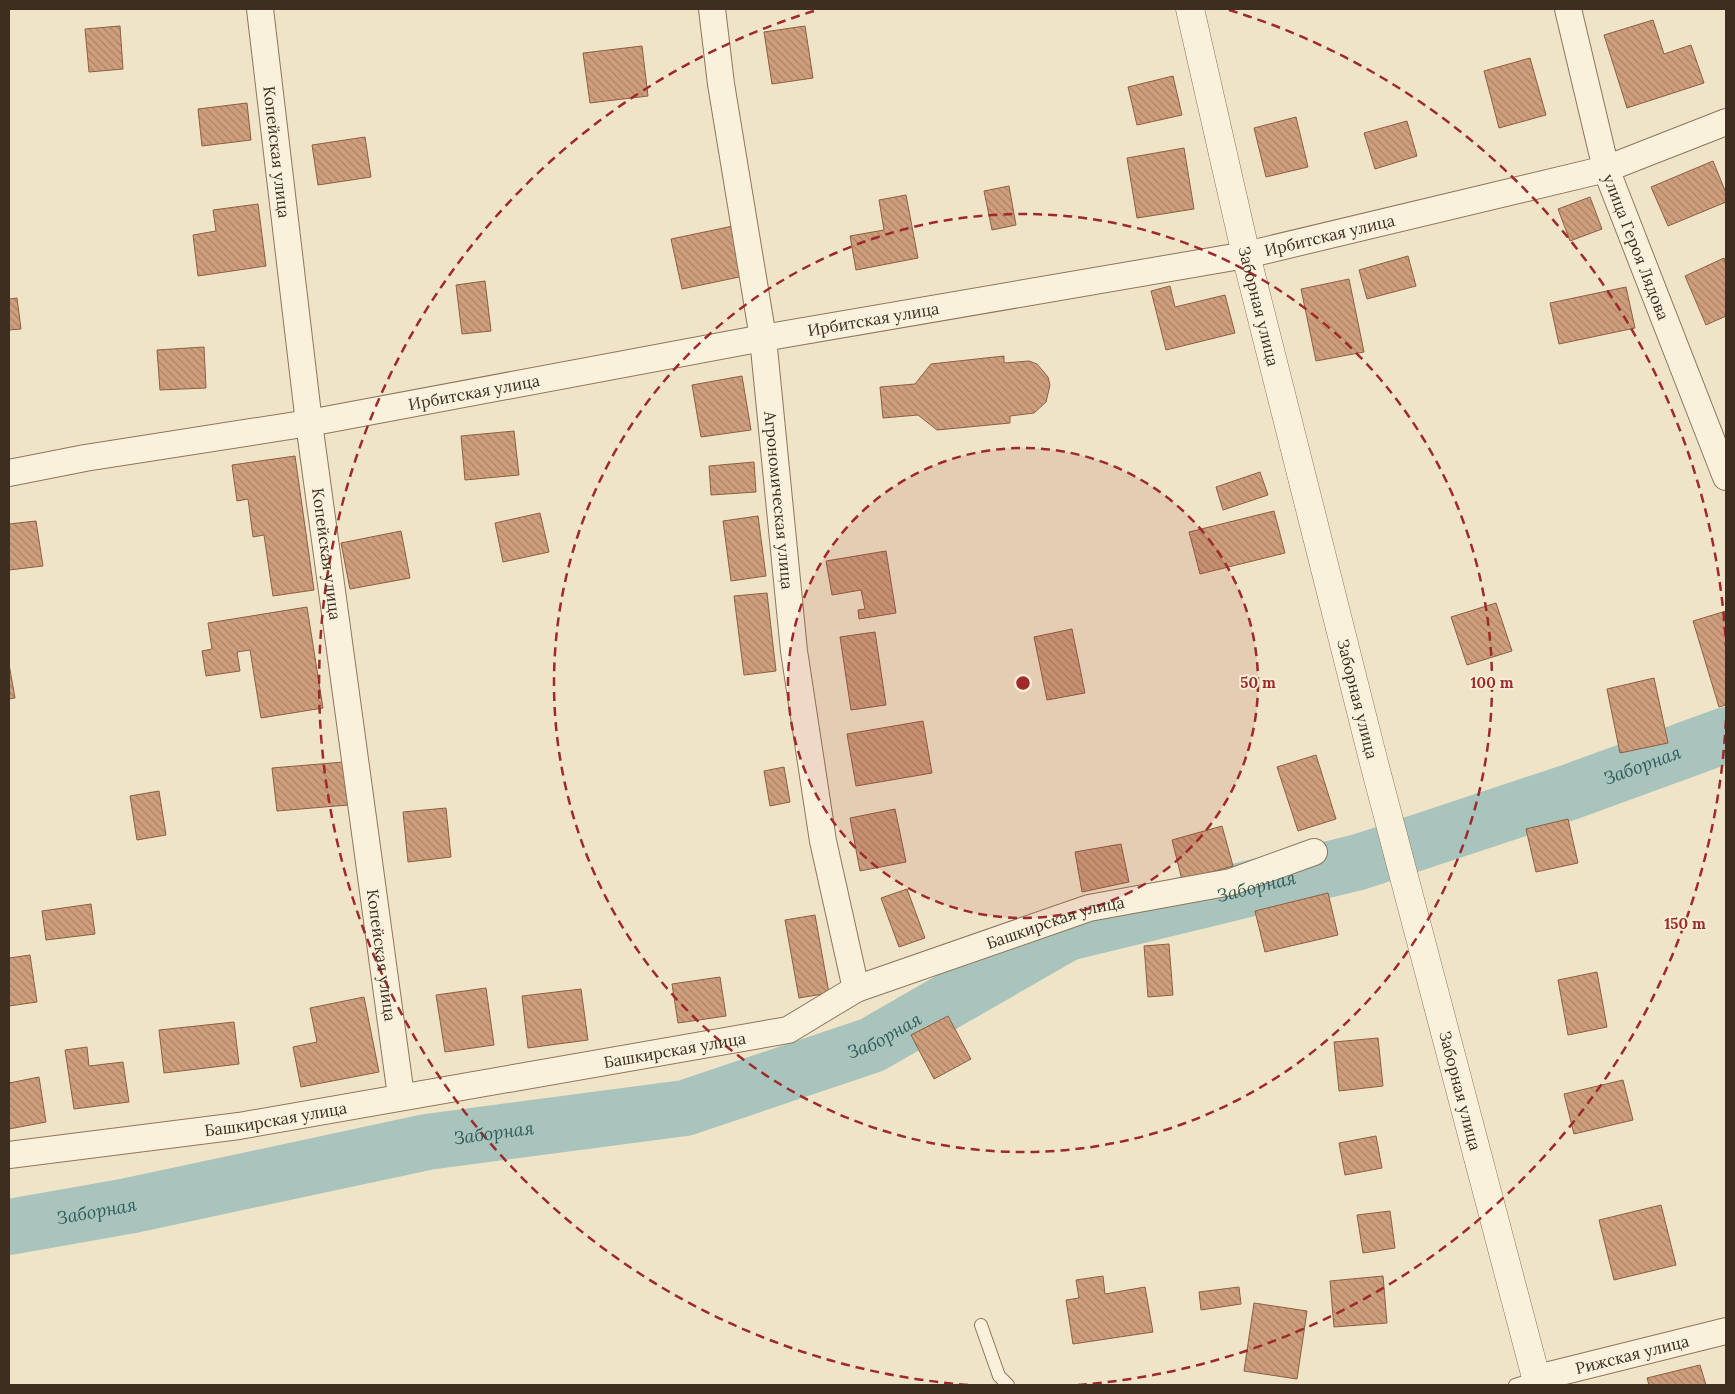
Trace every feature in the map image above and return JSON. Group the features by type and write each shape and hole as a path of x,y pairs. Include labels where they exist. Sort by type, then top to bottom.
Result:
{"street":[{"name":"Копейская улица","path":"260,9 309,423 401,1096"},
{"name":"Агрономическая улица","path":"712,9 762,338 794,651 824,841 856,989"},
{"name":"Заборная улица","path":"1190,9 1246,255 1530,1383"},
{"name":"улица Героя Лядова","path":"1568,9 1606,169 1726,477"},
{"name":"Ирбитская улица","path":"9,473 94,457 309,423 762,338 1246,255 1606,169 1726,122"},
{"name":"Башкирская улица","path":"9,1155 239,1126 401,1096 788,1030 856,989 1088,908 1231,882 1314,852"},
{"name":"Рижская улица","path":"1530,1383 1726,1331"}],"lane":[{"path":"981,1325 999,1376 1008,1385"}],"building":[{"path":"1653,20 1664,54 1691,45 1704,83 1627,108 1604,35"},
{"path":"120,26 123,69 89,72 85,29"},
{"path":"805,26 813,78 772,84 764,32"},
{"path":"642,46 648,96 590,103 583,53"},
{"path":"1530,58 1546,115 1499,128 1484,71"},
{"path":"1173,76 1182,115 1137,125 1128,87"},
{"path":"247,103 251,140 202,146 198,109"},
{"path":"1296,117 1308,167 1266,177 1254,128"},
{"path":"1407,121 1417,156 1375,169 1364,133"},
{"path":"365,137 371,177 318,185 312,145"},
{"path":"1184,148 1194,209 1137,218 1127,158"},
{"path":"1713,161 1726,193 1726,202 1668,226 1651,187"},
{"path":"1009,186 1016,225 992,230 984,191"},
{"path":"906,195 918,258 856,270 850,236 884,230 879,200"},
{"path":"1590,197 1602,229 1570,241 1558,209"},
{"path":"258,204 266,266 198,276 193,235 216,231 213,210"},
{"path":"733,226 744,276 682,289 671,239"},
{"path":"1408,256 1416,286 1367,299 1359,270"},
{"path":"1724,258 1726,263 1726,316 1706,325 1685,276"},
{"path":"1349,279 1364,352 1316,361 1301,289"},
{"path":"485,281 491,331 462,334 456,285"},
{"path":"1170,286 1175,307 1225,295 1235,333 1166,350 1151,291"},
{"path":"1626,287 1635,328 1559,344 1550,303"},
{"path":"17,298 21,329 9,330 9,299"},
{"path":"204,347 206,388 160,390 157,350"},
{"path":"1004,356 1004,363 1029,361 1037,364 1048,377 1050,385 1046,402 1034,413 1010,416 1010,423 937,430 918,415 883,418 880,387 915,384 931,364"},
{"path":"742,376 751,430 701,437 692,385"},
{"path":"514,431 519,475 465,480 461,436"},
{"path":"295,456 314,590 273,596 264,535 253,537 248,499 237,501 232,465"},
{"path":"754,462 756,492 711,495 709,466"},
{"path":"1260,472 1268,495 1223,510 1216,487"},
{"path":"1274,511 1285,553 1200,574 1189,532"},
{"path":"540,513 549,552 503,562 495,523"},
{"path":"758,516 766,576 731,581 723,521"},
{"path":"36,521 43,566 9,570 9,524"},
{"path":"401,531 410,578 350,589 341,543"},
{"path":"886,551 896,613 859,619 858,610 865,609 861,590 832,595 826,561"},
{"path":"767,593 776,671 744,675 734,596"},
{"path":"1496,603 1512,651 1467,665 1451,617"},
{"path":"307,607 323,708 261,718 250,650 237,652 240,671 206,676 202,651 212,649 208,623"},
{"path":"1726,611 1726,705 1719,707 1693,621"},
{"path":"1072,629 1085,693 1047,700 1034,637"},
{"path":"875,632 886,705 851,710 840,637"},
{"path":"9,664 15,698 9,699"},
{"path":"1654,678 1668,743 1620,753 1607,689"},
{"path":"923,721 932,773 856,786 847,734"},
{"path":"1316,755 1336,819 1298,831 1277,767"},
{"path":"344,762 348,805 277,811 272,768"},
{"path":"784,767 790,802 770,806 764,771"},
{"path":"159,791 166,835 137,840 130,796"},
{"path":"446,808 451,857 408,862 403,812"},
{"path":"895,809 906,862 860,871 850,818"},
{"path":"1568,819 1578,863 1536,872 1526,829"},
{"path":"1222,826 1233,866 1182,880 1172,840"},
{"path":"1121,844 1129,882 1082,892 1075,852"},
{"path":"907,889 925,938 899,947 881,898"},
{"path":"1328,893 1338,935 1265,952 1255,911"},
{"path":"91,904 95,934 46,940 42,911"},
{"path":"815,915 829,993 799,998 785,920"},
{"path":"1169,944 1173,995 1148,997 1144,946"},
{"path":"30,955 37,1002 9,1006 9,958"},
{"path":"1597,972 1607,1027 1568,1035 1558,980"},
{"path":"720,977 726,1016 678,1023 672,984"},
{"path":"486,988 494,1045 445,1052 436,995"},
{"path":"581,989 588,1040 528,1048 522,996"},
{"path":"364,997 379,1072 301,1087 293,1047 317,1042 310,1008"},
{"path":"948,1016 971,1059 934,1079 911,1035"},
{"path":"234,1022 239,1064 164,1073 159,1030"},
{"path":"1378,1038 1383,1086 1339,1091 1334,1042"},
{"path":"87,1047 89,1066 123,1062 129,1102 74,1109 65,1050"},
{"path":"39,1077 46,1122 9,1129 9,1083"},
{"path":"1623,1080 1633,1120 1574,1134 1564,1094"},
{"path":"1376,1136 1382,1168 1345,1175 1339,1143"},
{"path":"1661,1205 1676,1265 1614,1280 1599,1220"},
{"path":"1390,1211 1395,1248 1363,1253 1357,1215"},
{"path":"1103,1276 1105,1294 1145,1287 1153,1332 1073,1344 1066,1300 1079,1298 1076,1280"},
{"path":"1383,1276 1387,1323 1334,1327 1330,1281"},
{"path":"1239,1287 1241,1304 1201,1310 1199,1292"},
{"path":"1254,1303 1307,1311 1297,1379 1244,1371"},
{"path":"1700,1365 1706,1385 1649,1385 1647,1378"}],"waterway":[{"name":"Заборная","path":"9,1227 128,1206 427,1142 685,1108 872,1045 1067,933 1359,862 1570,792 1726,735"}]}
